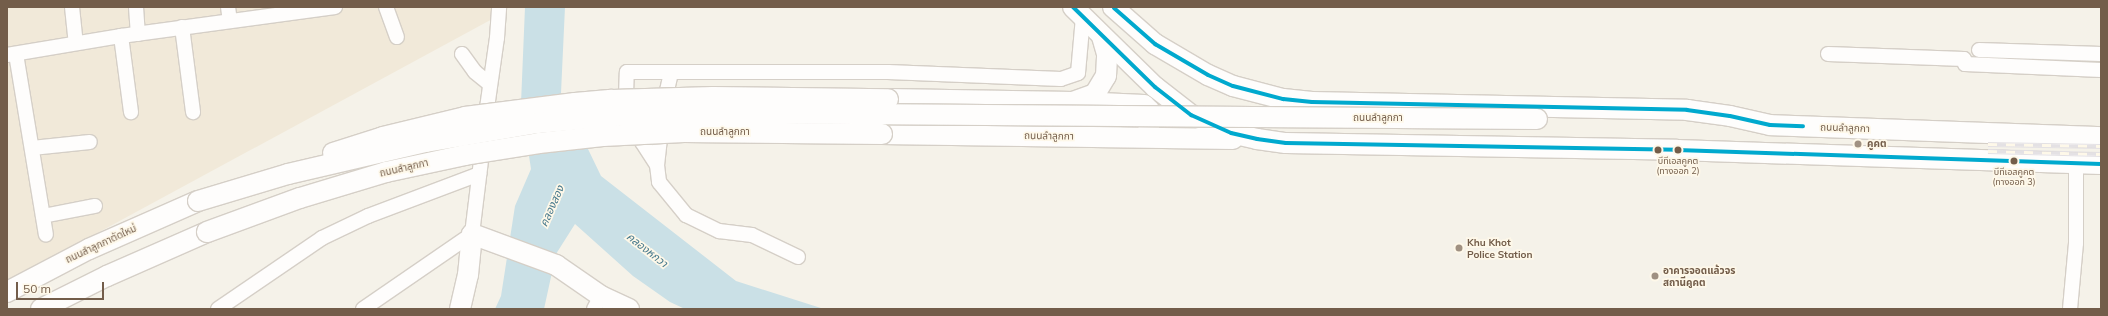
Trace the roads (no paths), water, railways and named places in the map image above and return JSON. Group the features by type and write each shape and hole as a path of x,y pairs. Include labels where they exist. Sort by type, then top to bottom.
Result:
{"main road":[{"name":"ถนนลำลูกกา","path":"1113,7 1155,44 1208,75 1233,86 1283,99 1319,102 1687,110 1716,113 1770,125"},
{"name":"ถนนลำลูกกา","path":"1078,12 1155,87 1191,115 1231,133 1257,139 1286,143 1677,150 2101,164"},
{"path":"1073,102 1095,94 1106,76 1107,54 1102,36"},
{"path":"288,174 358,144 466,117 583,103 648,98 713,97 888,99 1073,102 1144,105 1150,111 1151,124 1148,132 1134,138"},
{"name":"ถนนลำลูกกา","path":"198,201 288,174 406,146 502,128 573,119 672,113 1537,119 1770,125 2101,137"},
{"name":"ถนนลำลูกกา","path":"41,309 107,276 207,232 300,198 386,172 464,155 538,143 603,136 684,132 1257,139"},
{"name":"ถนนลำลูกกาตัดใหม่","path":"7,292 89,249 198,201"},
{"path":"460,309 468,275 472,234 556,265 598,302 629,309"}],"street":[{"path":"72,7 76,43"},
{"path":"136,7 138,34"},
{"path":"228,7 230,21"},
{"path":"46,235 32,148 12,54 182,27 299,10 335,7"},
{"path":"386,7 397,37"},
{"path":"363,309 472,234 497,38 498,7"},
{"path":"657,165 642,142 628,112 626,95 627,72 888,72 1061,79 1078,73 1078,12"},
{"path":"182,27 193,112"},
{"path":"121,36 132,112"},
{"path":"1979,50 2101,54"},
{"path":"462,54 474,72 490,84"},
{"path":"1828,54 1964,58 1965,64 2101,70"},
{"path":"670,73 664,103 657,165 659,182 686,215 719,231 752,235 798,257"},
{"path":"32,148 90,142"},
{"path":"2070,309 2076,243 2076,163"},
{"path":"218,309 322,238 368,216 479,174"},
{"path":"43,216 94,206"}],"water":[{"path":"525,7 565,7 561,93 601,176 736,281 824,309 685,309 670,302 633,276 575,224 556,254 544,309 495,309 501,296 515,206 531,169 521,103"}],"railway":[{"path":"1988,144 2101,146"},
{"path":"1988,151 2101,154"}],"place":[{"name":"คูคต","path":"1858,144"},
{"name":"บีทีเอสคูคต (ทางออก 2)","path":"1678,150"},
{"name":"บีทีเอสคูคต (ทางออก 3)","path":"2014,161"},
{"name":"Khu Khot Police Station","path":"1459,248"},
{"name":"อาคารจอดแล้วจร สถานีคูคต","path":"1655,276"}],"water label":[{"name":"คลองสอง","path":"552,206"},
{"name":"คลองหกวา","path":"647,250"}]}
